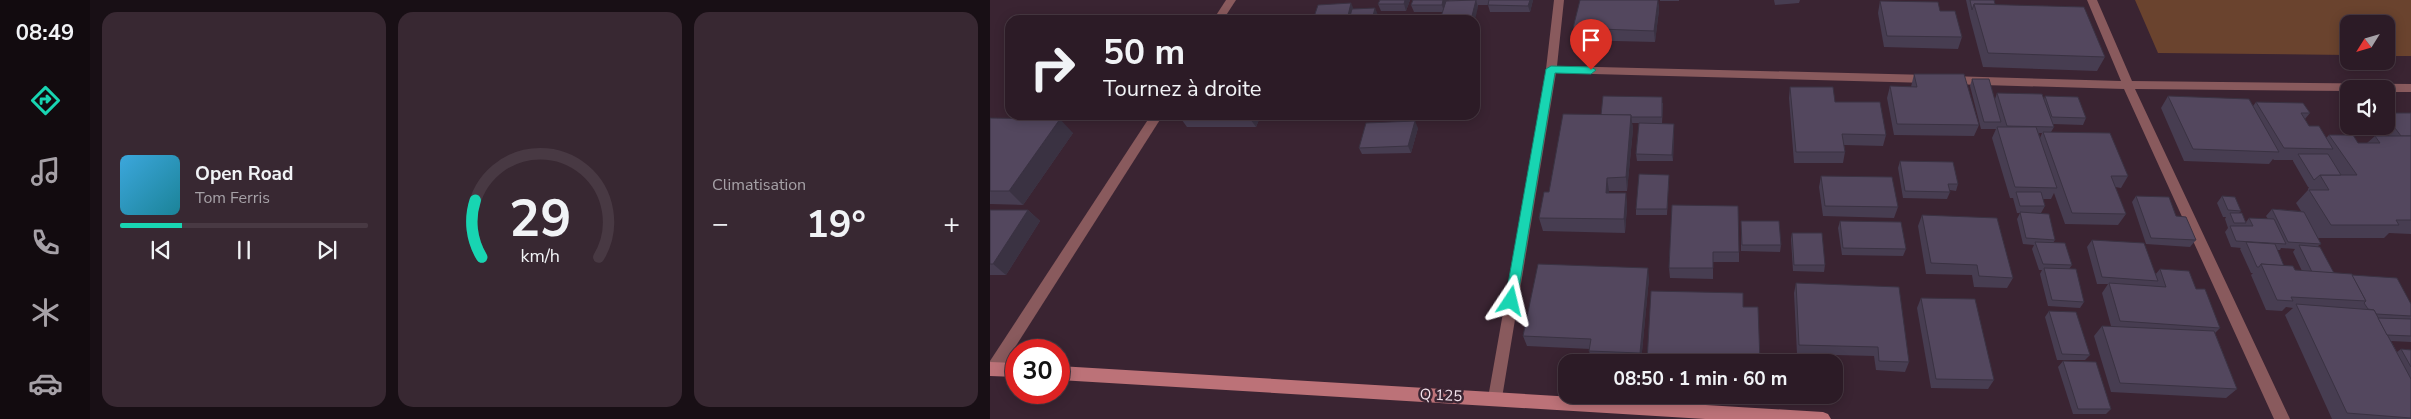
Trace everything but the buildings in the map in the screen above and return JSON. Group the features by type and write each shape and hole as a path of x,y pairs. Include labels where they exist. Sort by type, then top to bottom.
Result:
{"street":[{"path":"1221,15 1231,0"},
{"path":"1495,398 1551,69 1559,0"},
{"path":"2092,0 2128,85 2282,419"},
{"path":"1551,69 2128,85 2411,88"},
{"path":"991,369 1154,120"},
{"path":"991,369 1005,370"},
{"name":"Q 125","path":"1070,374 1495,398 1706,416 1823,419"}],"shaded area":[{"path":"2135,0 2411,0 2411,56 2395,56 2395,15 2340,15 2340,55 2158,53"}],"route":[{"path":"1511,301 1551,69 1591,70"}]}
